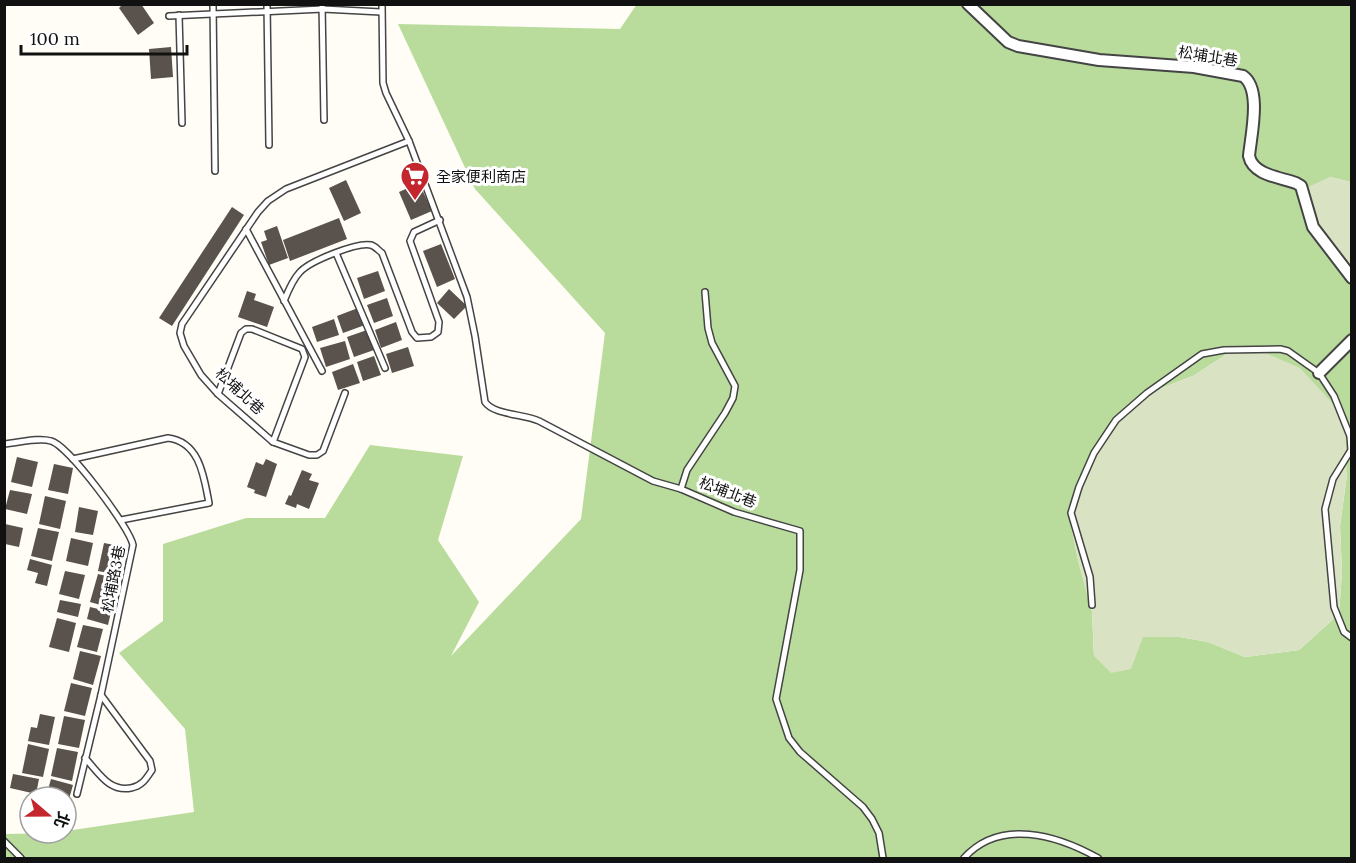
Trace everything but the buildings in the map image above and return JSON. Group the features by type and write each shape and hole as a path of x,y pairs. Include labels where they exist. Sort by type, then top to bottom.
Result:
{"street":[{"name":"松埔北巷","path":"968,4 1008,42 1018,46 1099,60 1194,67 1243,76 1248,80 1254,95 1249,156 1251,163 1260,171 1301,186 1313,227 1352,278"},
{"path":"1319,373 1352,340"}],"lane":[{"path":"213,4 214,171"},
{"path":"267,4 269,145"},
{"name":"松埔北巷","path":"382,4 383,83 409,141 467,297 484,402 488,407 528,416 653,481 681,489 734,512 800,531 800,570 776,699 789,738 800,752 863,807 872,819 879,833 883,858"},
{"path":"322,7 324,120"},
{"path":"169,16 322,7 381,12"},
{"path":"179,15 182,123"},
{"name":"松埔北巷","path":"345,393 323,451 317,455 309,455 273,442 218,394 201,375 184,346 180,333 182,324 246,229 268,201 286,189 409,141"},
{"path":"284,301 299,272 305,267 336,253 358,246 374,245 382,253 412,333 417,338 431,337 438,332 439,322 410,247 410,241 414,232 440,220"},
{"path":"246,229 322,371"},
{"path":"336,253 385,368"},
{"path":"681,489 687,470 733,398 735,386 712,343 708,328 705,292"},
{"path":"218,394 241,333 246,329 252,329 302,349 305,357 273,442"},
{"path":"1092,605 1090,577 1071,513 1079,487 1094,453 1116,420 1147,393 1202,354 1224,350 1280,349 1288,351 1319,373 1334,396 1351,444 1347,456 1333,479 1325,509 1334,607 1344,632 1352,638"},
{"path":"73,459 168,438 183,443 201,464 209,503 121,520"},
{"name":"松埔路3巷","path":"4,444 51,441 58,444 73,459 121,520 132,538 133,546 78,790"},
{"path":"85,758 113,788 120,790 138,787 152,770 150,761 101,695"},
{"path":"964,858 985,842 1003,834 1026,834 1058,840 1098,858"},
{"path":"4,841 21,858"}],"green space":[{"path":"637,4 1351,5 1351,182 1330,177 1351,272 1351,858 5,858 4,834 18,834 18,845 78,845 78,829 194,812 185,729 119,653 163,621 163,544 246,518 325,518 370,445 463,456 438,540 479,602 451,656 581,519 605,333 475,189 398,24 620,29","holes":["1230,352 1347,475 1340,526 1342,572 1339,614 1299,650 1245,657 1208,642 1180,637 1143,637 1094,656 1092,612 1069,516 1088,468 1117,415 1151,392 1193,376"]},
{"path":"1330,177 1351,182 1351,272 1311,221 1308,187"},
{"path":"1261,351 1300,368 1345,417 1347,475 1340,526 1342,572 1339,614 1299,650 1245,657 1208,642 1180,637 1143,637 1131,669 1111,673 1094,656 1092,612 1069,516 1088,468 1117,415 1151,392 1193,376 1230,352"}],"place":[{"name":"全家便利商店","path":"415,202"}]}
